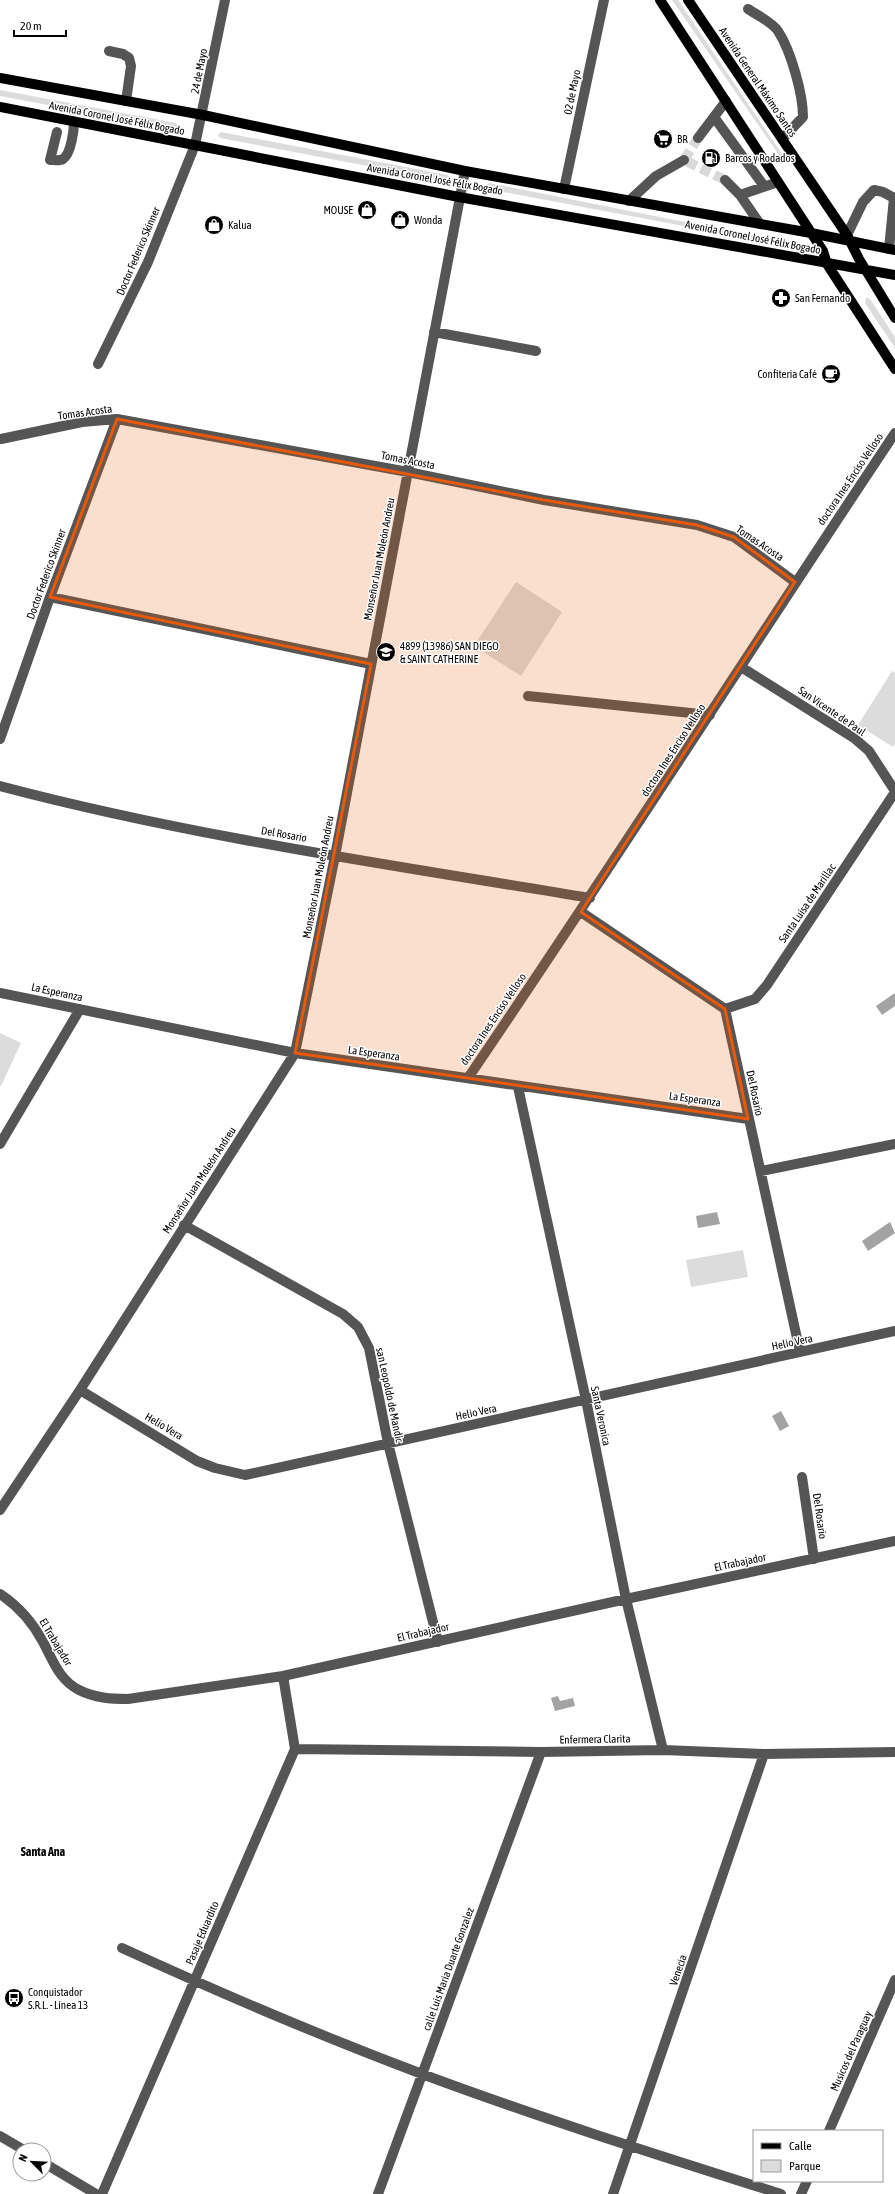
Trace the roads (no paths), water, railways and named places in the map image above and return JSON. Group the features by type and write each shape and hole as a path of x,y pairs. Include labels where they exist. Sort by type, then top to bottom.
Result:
{"main road":[{"path":"660,0 812,233 823,251 828,264 895,369"},
{"name":"Avenida General Máximo Santos","path":"688,0 850,239 859,259 895,318"},
{"name":"Avenida Coronel José Félix Bogado","path":"0,78 203,115 466,171 850,239 892,250"},
{"name":"Avenida Coronel José Félix Bogado","path":"0,107 460,197 895,275"}],"street":[{"name":"24 de Mayo","path":"195,146 203,115 225,0"},
{"name":"02 de Mayo","path":"564,189 604,0"},
{"path":"748,9 778,30 800,91 803,118 782,139"},
{"path":"109,51 123,54 129,58 130,66 126,101"},
{"path":"698,138 726,101"},
{"path":"714,117 764,186"},
{"path":"57,132 50,160 62,159 66,156 74,133 74,122"},
{"name":"Doctor Federico Skinner","path":"98,364 148,262 195,146"},
{"path":"629,201 656,176 684,160"},
{"name":"Monseñor Juan Moleón Andreu","path":"0,1510 80,1390 295,1053 335,856 466,171"},
{"path":"725,180 740,195 760,224"},
{"path":"740,195 778,182"},
{"path":"850,239 863,202 874,190 883,192 894,198 892,250"},
{"path":"434,332 536,351"},
{"name":"Doctor Federico Skinner","path":"0,739 50,597 117,419"},
{"name":"Tomas Acosta","path":"1,439 82,422 117,419 408,472 544,500 697,525 734,537 795,582"},
{"name":"doctora Ines Enciso Velloso","path":"468,1078 581,912 795,582 895,433"},
{"path":"50,597 371,664"},
{"name":"San Vicente de Paul","path":"740,666 854,738 869,751 895,791"},
{"path":"528,696 710,715"},
{"name":"Del Rosario","path":"0,786 66,803 156,823 335,856 590,898"},
{"name":"Santa Luisa de Marillac","path":"725,1009 755,999 767,985 895,791"},
{"path":"581,912 725,1009"},
{"name":"La Esperanza","path":"0,993 295,1053 468,1078 518,1087 748,1119"},
{"path":"0,1144 80,1009"},
{"name":"Del Rosario","path":"725,1009 800,1352"},
{"name":"Santa Veronica","path":"518,1087 586,1400 626,1599 663,1750"},
{"path":"761,1171 895,1144"},
{"name":"san Leopoldo de Mandic","path":"184,1225 343,1314 358,1327 369,1348 388,1443 438,1642"},
{"name":"Helio Vera","path":"80,1390 197,1461 215,1468 245,1475 895,1331"},
{"name":"Del Rosario","path":"802,1477 814,1558"},
{"name":"El Trabajador","path":"0,1594 22,1612 43,1640 59,1673 79,1690 104,1698 128,1700 283,1676 626,1599 895,1541"},
{"path":"283,1676 294,1749"},
{"name":"Enfermera Clarita","path":"294,1749 541,1752 663,1750 764,1754 895,1752"},
{"name":"Pasaje Eduardito","path":"102,2194 294,1749"},
{"name":"calle Luis Maria Duarte Gonzalez","path":"378,2194 541,1752"},
{"name":"Venecia","path":"613,2194 631,2146 764,1754"},
{"path":"122,1948 194,1981 422,2074 631,2146 781,2194"},
{"name":"Musicos del Paraguay","path":"829,2130 895,1980"},
{"path":"0,2136 12,2143"},
{"path":"52,2167 96,2194"},
{"path":"801,2194 807,2182"}],"tunnel":[{"path":"698,138 684,160 725,180"}],"place":[{"name":"BR","path":"663,139"},
{"name":"Barcos y Rodados","path":"711,158"},
{"name":"MOUSE","path":"367,210"},
{"name":"Wonda","path":"400,220"},
{"name":"Kalua","path":"214,225"},
{"name":"San Fernando","path":"781,298"},
{"name":"Confiteria Café","path":"831,374"},
{"name":"4899 (13986) SAN DIEGO & SAINT CATHERINE","path":"386,652"},
{"name":"Conquistador S.R.L. - Línea 13","path":"14,1998"}],"district":[{"name":"Santa Ana","path":"43,1852"}]}
